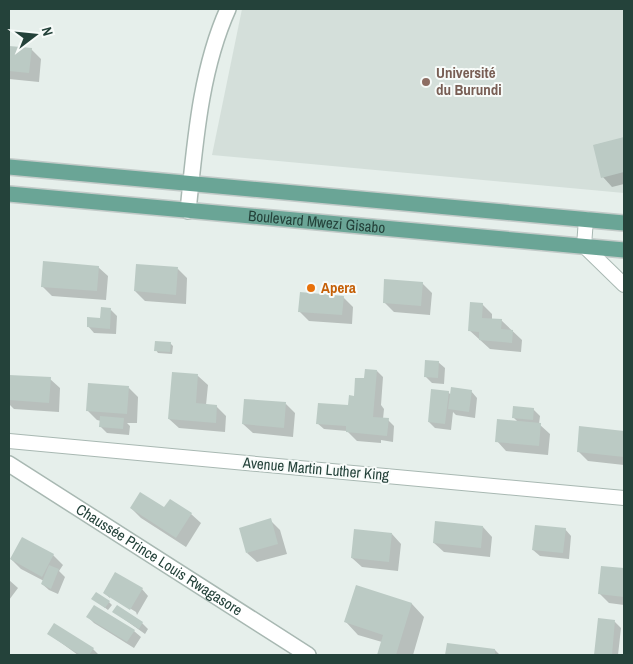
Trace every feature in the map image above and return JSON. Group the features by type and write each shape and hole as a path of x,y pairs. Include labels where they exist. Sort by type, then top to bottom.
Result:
{"main road":[{"name":"Boulevard Mwezi Gisabo","path":"9,167 624,222"},
{"name":"Boulevard Mwezi Gisabo","path":"9,194 624,250"}],"street":[{"path":"188,211 203,97 212,51 228,9"},
{"path":"586,219 584,246 624,285"},
{"name":"Avenue Martin Luther King","path":"9,441 624,498"},
{"name":"Chaussée Prince Louis Rwagasore","path":"9,464 308,655"}],"shaded area":[{"name":"Université du Burundi","path":"242,9 624,9 624,193 212,155"}],"building":[{"path":"9,46 32,48 29,73 9,71"},
{"path":"624,137 624,172 601,178 593,145"},
{"path":"43,261 99,266 97,291 41,287"},
{"path":"136,264 178,267 176,295 134,291"},
{"path":"384,279 423,282 421,306 383,303"},
{"path":"300,292 344,296 342,315 298,312"},
{"path":"470,302 483,303 482,318 502,319 501,329 513,330 512,343 479,340 479,332 468,331"},
{"path":"101,307 111,308 110,329 87,327 87,317 100,318"},
{"path":"155,341 171,342 170,352 154,351"},
{"path":"425,360 439,361 438,378 424,377"},
{"path":"365,369 377,370 373,417 389,418 387,436 346,432 346,426 316,424 318,403 348,405 349,395 354,396 355,378 364,378"},
{"path":"172,372 198,374 196,403 217,405 216,423 168,419"},
{"path":"9,375 51,377 49,403 9,400"},
{"path":"88,383 129,386 127,414 86,411"},
{"path":"451,387 472,390 469,412 448,409"},
{"path":"431,389 449,391 445,424 428,422"},
{"path":"244,399 286,402 284,428 242,424"},
{"path":"513,406 534,408 533,420 512,418"},
{"path":"100,416 124,418 123,429 99,427"},
{"path":"497,419 541,423 539,446 495,442"},
{"path":"579,426 624,431 624,457 577,452"},
{"path":"140,492 164,507 170,499 192,513 176,538 130,508"},
{"path":"271,518 278,544 246,553 239,528"},
{"path":"435,521 483,526 481,548 433,543"},
{"path":"535,525 566,528 563,553 532,550"},
{"path":"354,529 392,533 389,562 351,558"},
{"path":"22,537 54,554 42,577 10,559"},
{"path":"49,565 59,569 51,589 41,584"},
{"path":"601,566 624,568 624,597 598,594"},
{"path":"115,572 143,588 130,610 103,593"},
{"path":"356,585 412,603 396,655 377,655 383,635 344,622"},
{"path":"96,592 110,601 105,608 91,599"},
{"path":"94,605 135,630 127,642 86,617"},
{"path":"117,605 143,622 139,629 112,612"},
{"path":"598,618 615,620 612,655 594,655"},
{"path":"54,623 94,648 89,655 80,655 47,634"},
{"path":"447,643 495,649 495,655 445,655"}],"place":[{"name":"Université du Burundi","path":"426,82"},
{"name":"Apera","path":"311,288"}]}
